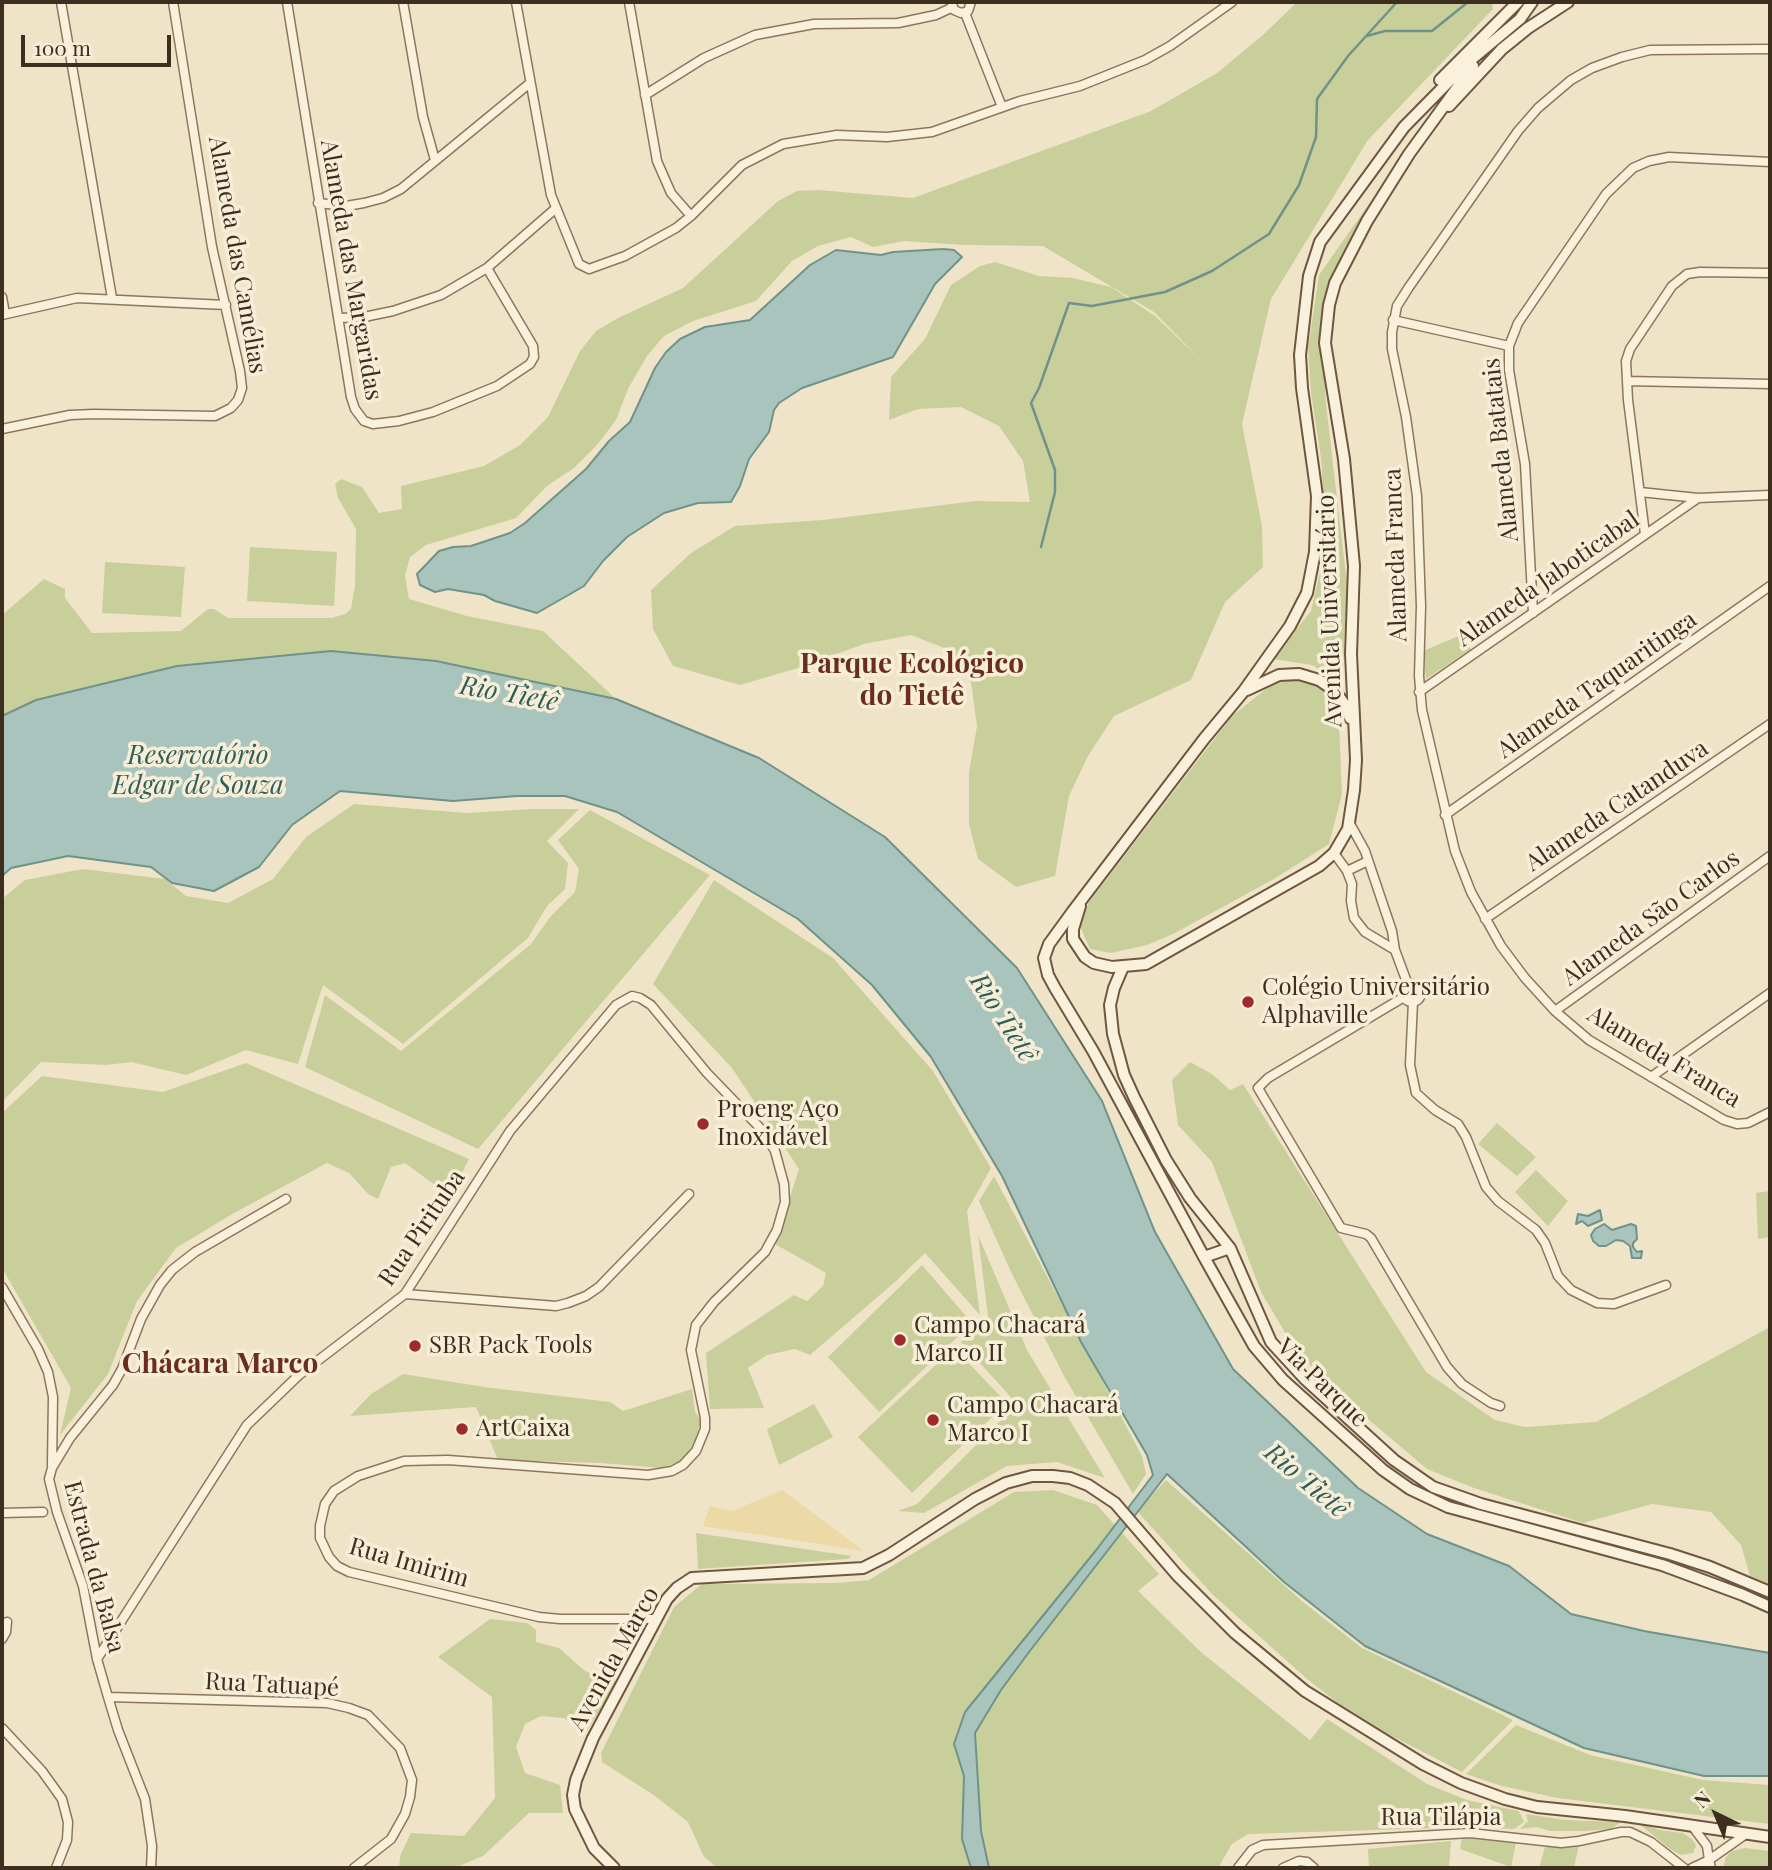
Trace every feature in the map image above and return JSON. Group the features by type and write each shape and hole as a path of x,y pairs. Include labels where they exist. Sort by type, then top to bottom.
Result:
{"main road":[{"path":"1404,127 1427,94 1518,2"},
{"name":"Avenida Universitário","path":"1044,958 1049,944 1204,739 1243,692 1302,606 1315,552 1317,496 1300,363 1303,319 1313,259 1320,242 1404,127 1466,64 1520,19 1532,2"},
{"path":"1409,154 1494,57 1528,28 1567,2"},
{"name":"Avenida Universitário","path":"1123,967 1146,964 1319,866 1334,853 1349,822 1356,760 1351,654 1354,566 1350,503 1327,370 1326,324 1335,283 1349,253 1409,154 1489,45"},
{"path":"1243,692 1279,675 1299,674 1318,680 1335,691 1347,708 1353,727"},
{"path":"1082,900 1073,929 1073,939 1077,947 1094,963 1123,967"},
{"name":"Via Parque","path":"1044,958 1048,975 1093,1051 1242,1327 1269,1366 1383,1470 1410,1489 1457,1510 1665,1567 1770,1607"},
{"name":"Via Parque","path":"1123,967 1110,1005 1113,1034 1124,1075 1171,1169 1239,1262 1262,1324 1271,1342 1284,1358 1368,1437 1415,1476 1456,1496 1657,1550 1710,1567 1770,1592"},
{"path":"1203,1256 1218,1254 1230,1248"},
{"name":"Avenida Marco","path":"614,1868 594,1848 575,1809 573,1795 576,1780 593,1738 667,1599 677,1588 692,1578 863,1568 889,1555 975,1499 1006,1483 1032,1476 1070,1478 1088,1485 1115,1503 1177,1575 1235,1633 1305,1691 1423,1764 1461,1783 1506,1800 1537,1807 1625,1816 1770,1837"}],"street":[{"path":"61,2 113,298"},
{"name":"Alameda das Camélias","path":"2,429 82,414 202,417 223,413 238,400 242,388 237,349 212,247 173,2"},
{"name":"Alameda das Margaridas","path":"287,2 352,397 359,416 368,424 399,421 469,399 504,382 530,364 534,357 533,346 487,268"},
{"path":"403,2 424,117 435,160"},
{"path":"516,2 555,209 579,264 589,269 652,243 691,216 742,165 783,144 836,135 897,136 932,132 1002,107 1080,86 1145,60 1170,46 1232,2"},
{"path":"629,2 657,161 671,192 691,216"},
{"path":"645,95 704,58 755,35 814,24 898,23 936,15 952,4 957,13 965,13 971,8 971,2"},
{"path":"965,13 1002,107"},
{"name":"Alameda Franca","path":"1770,49 1650,50 1592,68 1571,80 1538,108 1518,131 1409,287 1397,306 1393,320 1392,349 1406,417 1417,496 1421,606 1419,692 1445,815 1462,873 1485,919 1509,957 1555,1011 1589,1040 1724,1120 1737,1124 1748,1123 1770,1112"},
{"path":"318,203 346,206 383,198 401,189 530,83"},
{"name":"Alameda Batatais","path":"1533,613 1525,464 1509,370 1509,346 1518,323 1606,194 1633,168 1669,157 1770,162"},
{"path":"340,318 364,317 421,304 469,281 555,209"},
{"path":"1645,534 1627,382 1626,361 1630,349 1672,286 1681,278 1700,272 1770,273"},
{"path":"2,297 3,314 77,298 226,304"},
{"path":"1393,320 1509,346"},
{"path":"1627,382 1770,384"},
{"path":"1640,492 1698,498 1770,495"},
{"name":"Alameda Jaboticabal","path":"1419,692 1698,498"},
{"name":"Alameda Taquaritinga","path":"1445,815 1770,586"},
{"name":"Alameda Catanduva","path":"1485,919 1770,724"},
{"path":"1349,822 1360,839 1368,861 1408,985"},
{"path":"1334,853 1347,871 1352,884 1354,918 1364,932 1395,950"},
{"name":"Alameda São Carlos","path":"1555,1011 1770,856"},
{"path":"1347,871 1368,861"},
{"path":"1404,997 1404,989 1408,985 1415,984 1421,989 1421,995 1413,1002 1410,1065 1416,1093 1435,1110 1458,1124 1486,1187 1498,1201 1536,1230 1545,1243 1558,1276 1571,1290 1597,1303 1614,1304 1666,1285"},
{"path":"1651,1077 1770,993"},
{"name":"Rua Imirim","path":"616,1005 632,996 651,1005 707,1073 763,1131 775,1151 784,1184 785,1202 765,1252 714,1302 696,1325 691,1350 705,1418 705,1429 696,1451 683,1465 672,1471 648,1475 448,1460 404,1461 358,1476 334,1491 325,1504 320,1538 329,1557 337,1566 349,1572 461,1599 538,1617 657,1619"},
{"path":"1404,997 1413,1002"},
{"path":"1404,997 1268,1078 1258,1088 1341,1228 1366,1234 1371,1238 1447,1367 1462,1384 1500,1406"},
{"name":"Rua Pirituba","path":"97,1659 247,1425 299,1375 405,1294 510,1131 616,1005"},
{"path":"405,1294 556,1306 568,1303 599,1287 689,1194"},
{"name":"Estrada da Balsa","path":"150,1868 152,1846 145,1799 118,1730 97,1659 78,1568 51,1494 52,1468 70,1438 113,1385 145,1310 160,1284 172,1270 195,1252 286,1199"},
{"path":"2,1287 38,1349 48,1372 53,1397 52,1468"},
{"path":"2,1513 43,1512"},
{"path":"2,1639 7,1622"},
{"name":"Rua Tatuapé","path":"108,1696 327,1703 349,1707 368,1715 400,1748 412,1780 405,1814 391,1839 355,1868"},
{"path":"2,1728 48,1779 62,1799 68,1822 67,1839 56,1868"},
{"path":"1693,1827 1707,1846 1710,1864"},
{"name":"Rua Tilápia","path":"1238,1868 1252,1850 1263,1845 1470,1833 1561,1843 1579,1842 1621,1832 1630,1832 1651,1842 1684,1868"},
{"path":"1692,1868 1710,1864 1746,1834"},
{"path":"1283,1868 1298,1861 1307,1862 1314,1868"}],"green space":[{"path":"1297,2 1492,2 1493,9 1368,140 1271,299 1242,424 1262,526 1263,567 1225,602 1191,680 1114,716 1088,756 1069,796 1055,876 1016,887 978,859 969,824 969,772 977,726 971,682 944,648 911,635 864,644 740,685 673,666 653,629 651,590 691,553 735,526 823,520 975,501 1030,502 1023,461 999,426 961,407 918,409 889,420 891,377 925,339 951,285 980,266 995,262 1039,276 1073,278 1111,287 1155,316 1200,359 1154,312 1043,246 904,241 873,247 851,237 818,246 792,261 756,301 693,321 664,336 647,356 628,389 616,420 597,445 574,468 547,486 516,518 426,545 410,557 405,576 409,599 467,616 543,631 616,699 436,661 331,651 177,666 36,700 2,716 2,615 44,579 65,589 65,598 92,633 181,631 208,609 214,609 228,618 332,618 345,614 351,609 355,585 356,529 338,498 335,484 341,479 362,487 379,513 402,509 401,486 484,466 520,445 548,417 580,351 596,331 683,288 778,201 797,191 818,190 913,198 1151,111 1217,73"},
{"path":"1408,148 1330,278 1321,322 1326,404 1347,584 1342,687 1332,676 1312,665 1273,659 1311,611 1321,568 1325,526 1321,458 1311,393 1308,348 1319,275"},
{"path":"250,547 337,552 334,606 247,601"},
{"path":"105,562 185,567 181,617 102,613"},
{"path":"1461,635 1471,649 1426,679 1423,651"},
{"path":"1295,678 1308,681 1323,690 1339,722 1342,794 1329,844 1274,879 1173,934 1147,945 1111,953 1090,949 1080,926 1089,902 1232,716 1275,682"},
{"path":"354,804 467,813 579,809 547,841 568,863 565,889 547,906 528,938 403,1044 323,985 298,1064 246,1050 186,1075 131,1062 107,1065 41,1062 2,1102 2,899 25,880 83,869 165,879 186,896 228,903 273,879 306,837"},
{"path":"590,810 710,875 478,1149 305,1067 325,995 401,1051 531,944 551,916 575,892 579,869 558,840"},
{"path":"714,880 833,958 933,1071 991,1168 967,1211 980,1315 925,1253 810,1355 795,1349 767,1355 748,1368 764,1408 710,1409 706,1353 794,1295 807,1301 823,1286 826,1273 775,1244 799,1169 732,1068 653,984"},
{"path":"1190,1062 1212,1074 1230,1090 1243,1084 1426,1372 1495,1420 1525,1427 1596,1422 1770,1327 1770,1584 1750,1576 1741,1545 1711,1512 1652,1504 1583,1523 1474,1488 1427,1469 1342,1397 1296,1351 1261,1292 1212,1162 1178,1125 1172,1080"},
{"path":"246,1063 469,1159 450,1196 405,1163 391,1167 378,1199 368,1194 349,1173 327,1163 176,1248 137,1301 108,1374 60,1435 71,1388 2,1268 2,1113 42,1076 163,1092"},
{"path":"1497,1123 1536,1157 1517,1176 1478,1144"},
{"path":"1536,1170 1568,1201 1548,1226 1515,1192"},
{"path":"994,1176 1142,1456 1146,1474 1133,1494 1064,1376 1012,1274 979,1201"},
{"path":"1770,1191 1770,1237 1758,1239 1756,1193"},
{"path":"978,1235 1027,1350 1105,1478 1057,1462 1007,1466 924,1513 898,1511 917,1504 1017,1404 961,1342 988,1317"},
{"name":"Campo Chacará Marco II","path":"922,1265 972,1323 879,1412 828,1357"},
{"name":"Campo Chacará Marco I","path":"954,1348 1007,1403 912,1493 858,1437"},
{"path":"403,1374 610,1402 623,1411 692,1389 695,1412 701,1420 694,1445 682,1461 661,1468 498,1460 476,1407 350,1416 371,1394"},
{"path":"814,1404 833,1437 779,1465 767,1429"},
{"path":"1166,1480 1303,1602 1362,1648 1513,1720 1462,1772 1388,1734 1338,1703 1307,1679 1212,1594 1137,1511"},
{"path":"1053,1490 1097,1505 1159,1574 1138,1591 1201,1652 1310,1740 1327,1719 1427,1784 1467,1800 1519,1811 1524,1822 1514,1829 1470,1827 1248,1834 1232,1844 1218,1868 718,1868 704,1857 688,1822 655,1796 602,1762 601,1753 674,1607 702,1584 838,1583 869,1580 1014,1492"},
{"path":"696,1533 852,1556 848,1559 698,1569"},
{"path":"490,1619 527,1623 536,1630 536,1642 559,1648 585,1671 618,1682 587,1731 564,1718 541,1716 525,1724 516,1747 525,1773 560,1785 563,1813 529,1813 483,1856 454,1868 399,1868 400,1856 411,1833 464,1836 495,1798 492,1697 438,1657"},
{"path":"1516,1725 1590,1755 1703,1780 1770,1785 1770,1824 1558,1798 1502,1786 1466,1774"},
{"path":"1526,1814 1565,1820 1621,1822 1611,1829 1584,1831 1550,1831 1537,1827 1520,1829 1528,1821"},
{"path":"1638,1823 1683,1833 1692,1839 1696,1846 1693,1853 1681,1855 1670,1849"},
{"path":"1462,1837 1516,1842 1511,1867 1460,1849"},
{"path":"1451,1841 1449,1868 1369,1868 1368,1849"},
{"path":"1579,1845 1574,1868 1539,1868 1545,1847"},
{"path":"1745,1848 1770,1851 1770,1868 1723,1868 1726,1857 1732,1851"}],"sand":[{"path":"782,1490 864,1551 703,1526 710,1506 732,1511"}],"water":[{"path":"836,250 881,255 954,250 962,257 935,284 893,357 802,388 779,403 774,410 769,432 749,459 740,486 731,502 698,503 664,513 627,537 603,561 584,586 537,613 495,601 484,595 448,589 435,592 420,585 417,574 439,551 471,546 510,533 586,469 609,441 630,422 655,368 666,352 680,339 705,327 750,320 810,265"},
{"name":"Reservatório Edgar de Souza","path":"331,651 436,661 616,699 759,758 885,837 1017,968 1102,1101 1155,1232 1233,1369 1358,1488 1427,1534 1509,1566 1571,1614 1644,1631 1770,1653 1770,1776 1704,1776 1584,1748 1365,1646 1284,1582 1167,1474 1029,1652 1001,1690 975,1733 981,1831 989,1868 971,1868 962,1839 964,1776 954,1744 965,1712 1097,1549 1153,1475 1147,1455 1081,1342 1002,1176 931,1057 872,985 798,919 617,812 565,796 517,796 453,801 340,791 292,825 259,867 214,891 172,883 151,867 68,856 11,868 2,876 2,716 36,700 177,666"},
{"path":"1600,1210 1602,1220 1588,1226 1582,1221 1576,1224 1578,1214 1588,1216"},
{"path":"1604,1224 1612,1230 1631,1224 1636,1226 1637,1239 1633,1247 1637,1252 1642,1251 1641,1258 1632,1258 1630,1246 1623,1241 1616,1240 1606,1246 1599,1246 1593,1241 1591,1235"}],"waterway":[{"path":"1041,547 1055,492 1055,470 1031,403 1039,388 1069,303 1092,306 1165,292 1212,271 1269,234 1299,185 1316,137 1317,99 1348,56 1397,2"},
{"path":"1367,36 1385,31 1432,31 1468,2"}],"place":[{"name":"Colégio Universitário Alphaville","path":"1248,1002"},
{"name":"Proeng Aço Inoxidável","path":"703,1124"},
{"name":"Campo Chacará Marco II","path":"900,1340"},
{"name":"SBR Pack Tools","path":"415,1346"},
{"name":"Campo Chacará Marco I","path":"933,1420"},
{"name":"ArtCaixa","path":"462,1429"}],"district":[{"name":"Parque Ecológico do Tietê","path":"912,680"},
{"name":"Chácara Marco","path":"220,1364"}],"water label":[{"name":"Rio Tietê","path":"509,694"},
{"name":"Rio Tietê","path":"1003,1018"},
{"name":"Rio Tietê","path":"1306,1481"}]}
